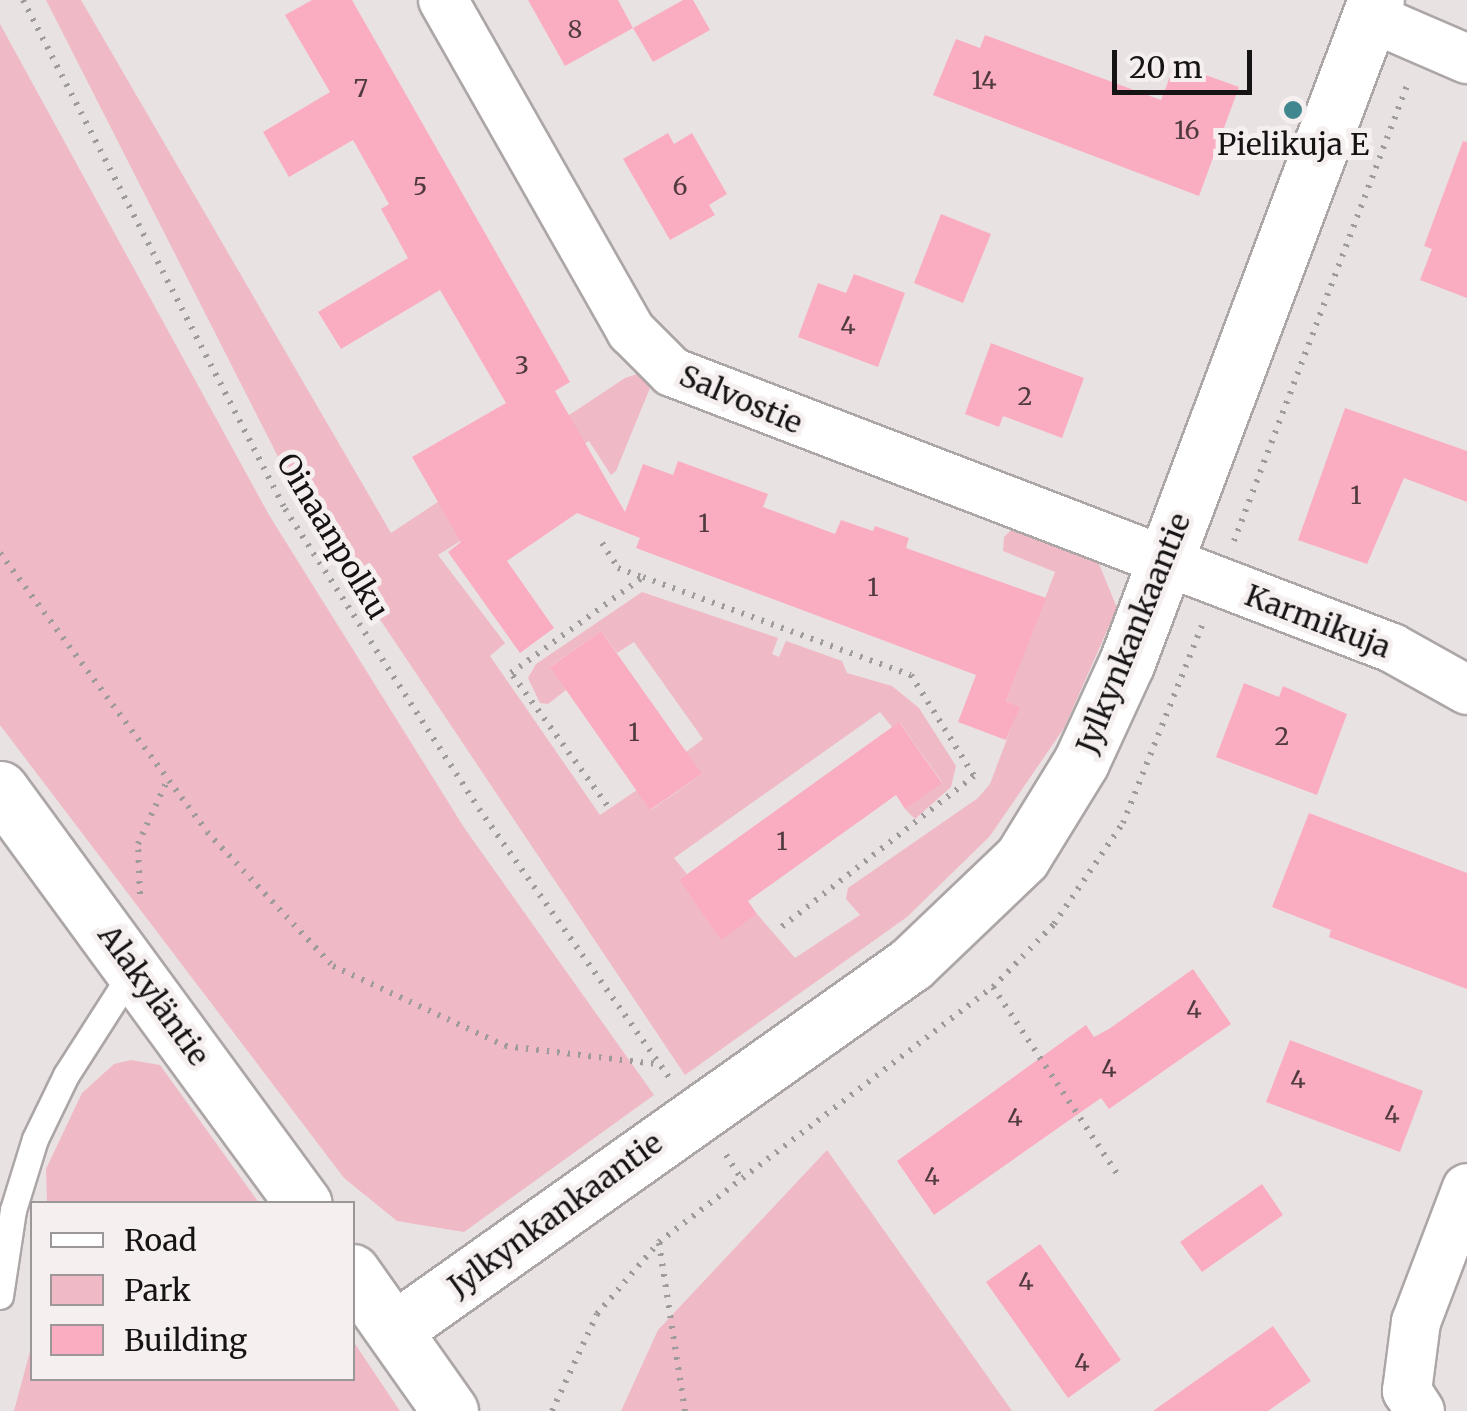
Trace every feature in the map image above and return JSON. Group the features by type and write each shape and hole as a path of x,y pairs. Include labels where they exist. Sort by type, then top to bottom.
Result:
{"street":[{"name":"Salvostie","path":"443,0 645,351 692,383 1166,558"},
{"name":"Jylkynkankaantie","path":"394,1330 911,964 1022,858 1081,762 1166,558 1373,8"},
{"path":"1373,8 1467,59"},
{"name":"Karmikuja","path":"1166,558 1392,648 1467,690"},
{"name":"Alakyläntie","path":"0,789 135,967 302,1201"},
{"path":"1420,1411 1407,1391 1416,1322 1467,1188"},
{"path":"355,1276 450,1411"}],"lane":[{"path":"0,1296 13,1210 35,1140 66,1074 135,967"}],"path":[{"name":"Oinaanpolku","path":"22,0 285,508 479,809 658,1064 505,1046 333,966 251,884 167,781"},
{"path":"602,543 618,568 911,675 974,776 780,928"},
{"path":"0,553 167,781 138,844 135,967"},
{"path":"608,805 511,673 644,577"},
{"path":"993,986 1118,1175"},
{"path":"552,1411 596,1314 659,1242 739,1175"},
{"path":"659,1242 685,1411"}],"green space":[{"path":"46,0 81,0 391,533 625,378 643,372 654,378 616,471 611,475 589,441 546,467 555,482 438,555 505,643 490,656 600,815 637,790 651,810 701,775 686,752 703,739 634,642 617,653 601,631 551,666 566,690 548,704 540,703 528,678 536,664 642,592 778,638 772,654 779,657 786,641 842,661 847,673 892,686 919,708 956,766 951,787 915,819 905,809 942,782 900,723 892,727 880,712 674,858 687,874 679,880 721,939 757,914 795,958 860,915 846,899 848,888 978,798 990,784 1019,707 1006,701 1055,572 1003,551 1004,537 1015,526 1097,559 1117,608 1064,728 990,836 907,917 685,1075 300,500"},
{"path":"0,24 269,515 465,829 654,1095 464,1232 397,1221 344,1178 0,725"},
{"path":"131,1060 160,1065 258,1201 47,1201 46,1169 82,1093 114,1064"},
{"path":"827,1150 1012,1411 621,1411 658,1330"},
{"path":"355,1344 400,1411 14,1411 30,1351 30,1381 355,1381"}],"building":[{"path":"312,0 352,0 570,382 555,391 625,512 643,464 673,475 678,461 768,494 763,507 835,534 841,520 873,531 875,526 909,538 906,548 1046,598 1006,701 1020,707 1006,740 958,722 976,675 636,548 640,538 577,513 507,561 554,628 520,653 448,552 461,542 412,457 506,403 440,290 341,349 318,312 408,258 381,209 389,204 353,140 289,177 263,132 330,92 285,15"},
{"path":"528,0 618,0 633,28 565,66"},
{"path":"683,0 693,0 710,30 653,62 633,28"},
{"path":"985,35 1161,100 1175,64 1239,87 1199,196 933,95 956,39 980,48"},
{"path":"668,133 674,144 692,133 727,194 709,205 715,215 670,240 623,159"},
{"path":"1463,141 1467,142 1467,298 1420,280 1432,249 1424,246"},
{"path":"941,214 991,234 963,303 914,283"},
{"path":"854,274 905,293 878,367 798,337 818,283 846,293"},
{"path":"991,343 1084,378 1062,438 1003,416 999,427 965,414"},
{"path":"1345,408 1467,451 1467,502 1404,478 1367,564 1298,540"},
{"path":"601,631 702,774 650,810 550,667"},
{"path":"1244,683 1279,697 1283,686 1347,714 1317,795 1216,757"},
{"path":"899,722 942,783 905,809 896,795 748,901 757,914 721,940 679,880"},
{"path":"1309,813 1467,873 1467,989 1329,937 1331,930 1272,907"},
{"path":"1193,969 1231,1024 1109,1109 1101,1098 934,1215 897,1161 1086,1025 1094,1037"},
{"path":"1290,1040 1423,1091 1400,1152 1266,1102"},
{"path":"1262,1184 1283,1215 1202,1272 1180,1242"},
{"path":"1040,1244 1121,1360 1068,1398 986,1282"},
{"path":"1273,1326 1311,1381 1268,1411 1153,1411"}],"place":[{"name":"Pielikuja E","path":"1293,110"}]}
